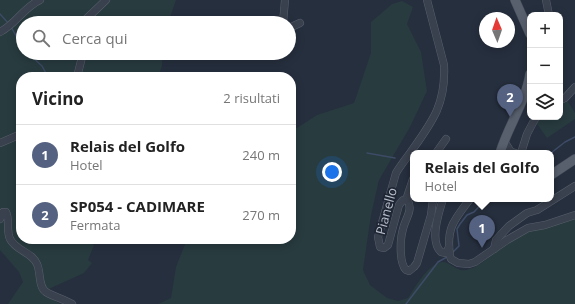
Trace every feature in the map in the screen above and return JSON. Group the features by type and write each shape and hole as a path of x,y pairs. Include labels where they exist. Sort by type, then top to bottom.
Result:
{"main road":[{"path":"515,0 527,27"},
{"path":"501,150 527,84"},
{"path":"554,173 575,159"}],"street":[{"path":"19,16 28,6 40,0"},
{"path":"89,16 106,0"},
{"path":"284,16 285,0"},
{"name":"Pianello","path":"411,150 436,115 441,100 444,75 444,65 427,0"},
{"path":"546,0 548,12"},
{"path":"0,32 16,20"},
{"path":"296,25 300,23"},
{"path":"78,72 81,60"},
{"path":"563,99 575,87"},
{"path":"522,150 527,134 534,120"},
{"path":"0,143 16,136"},
{"path":"438,150 446,139"},
{"path":"504,141 511,150"},
{"name":"Pianello","path":"410,152 400,165 396,174 378,241 381,248 388,245 399,205 401,202 406,200 408,201 410,209 402,229 401,256 403,268 409,271 412,270 417,263 431,215 433,202"},
{"path":"554,199 575,186"},
{"path":"406,200 410,188"},
{"path":"442,202 438,217 436,240 437,247 441,252 446,253 449,247"},
{"path":"468,202 452,223 450,230 449,247 451,259 463,264 475,262 507,240 528,228 575,215"},
{"path":"494,249 496,240 509,226 527,213 537,210 550,202"},
{"path":"0,219 4,212 6,212 10,239 14,246 34,259 38,264 43,289 46,292 62,298 72,304"}],"green space":[{"path":"0,0 176,0 170,16 16,16 16,60 162,60 162,66 160,72 16,72 16,244 94,245 88,260 92,263 84,273 42,292 60,304 8,304 23,282 19,272 0,250"},
{"path":"402,1 413,7 407,24 421,52 427,91 410,127 379,180 371,215 363,270 370,285 387,298 398,301 408,298 429,269 438,263 445,262 458,269 466,270 483,262 504,245 517,237 541,227 575,218 575,304 158,304 171,298 176,267 185,244 296,244 296,128 317,115 354,103 371,53 371,22 392,4"},
{"path":"567,100 575,113 575,119 547,138 535,121 563,120 563,103"}],"waterway":[{"path":"0,14 9,24"},
{"path":"11,27 16,36"},
{"path":"36,60 42,66 45,72"},
{"path":"554,151 565,142 575,137"},
{"path":"367,153 395,158"},
{"path":"453,252 459,246 457,229 460,224 467,215 474,212 483,202"},
{"path":"406,304 438,262 447,257"}],"place":[{"name":"SP054 - CADIMARE","path":"510,117"},
{"name":"Relais del Golfo","path":"482,248"}]}
